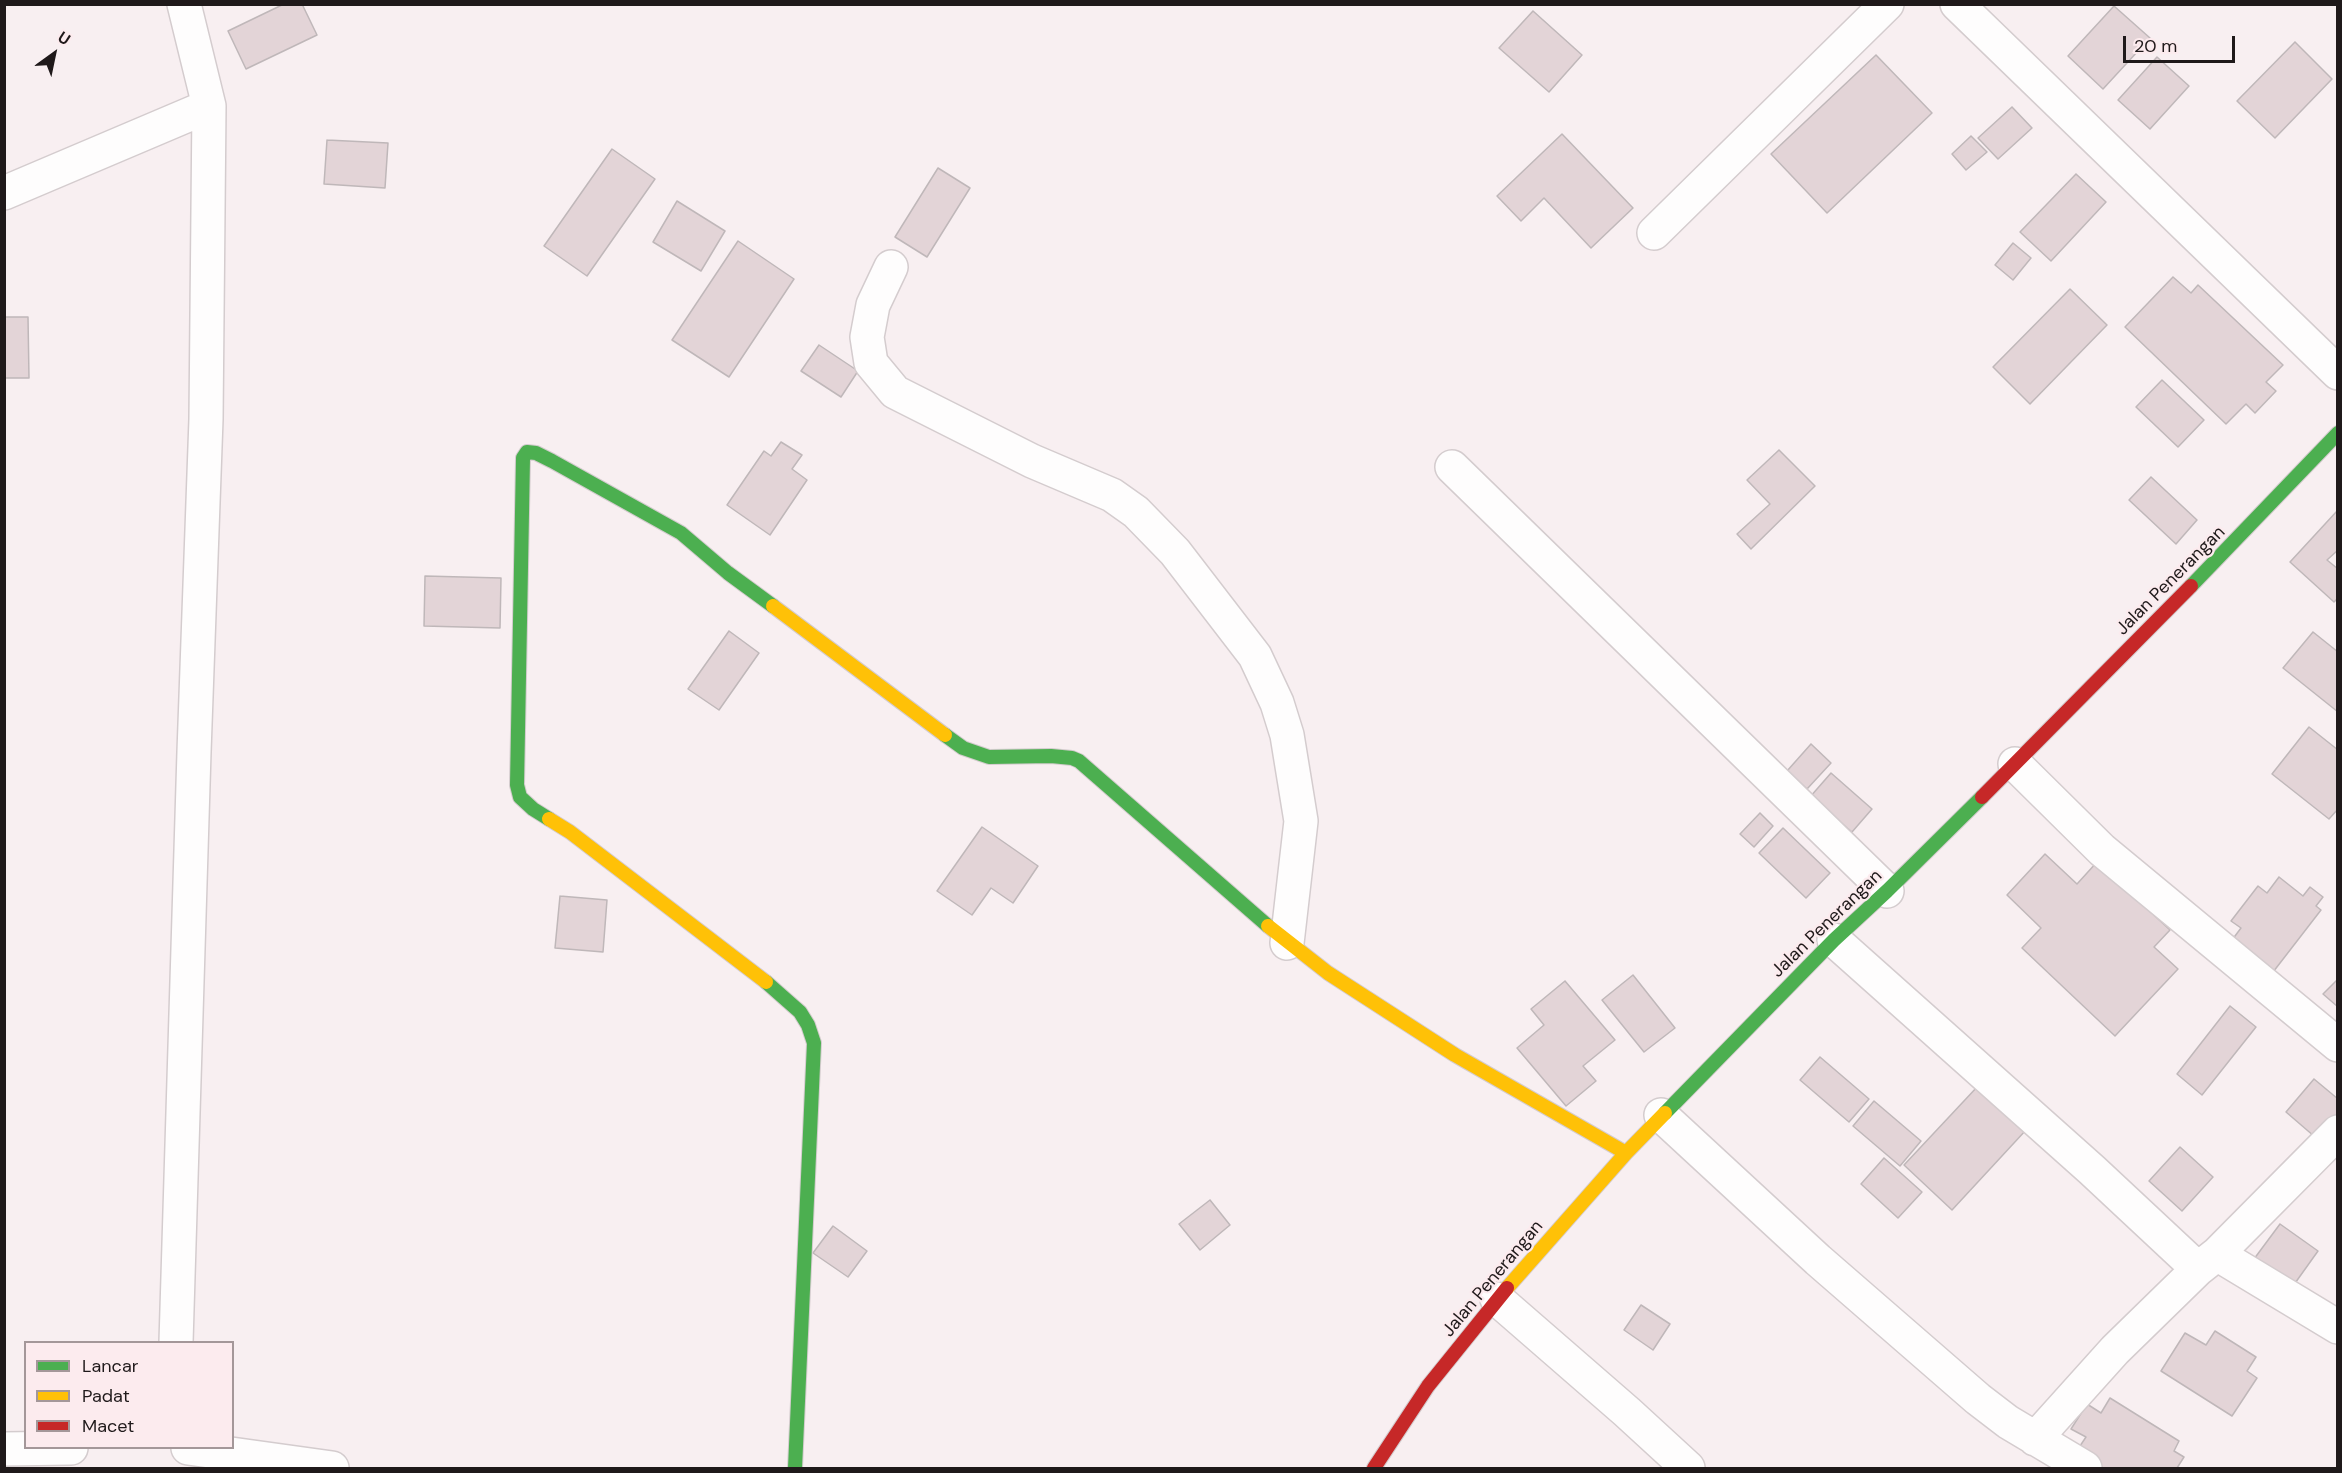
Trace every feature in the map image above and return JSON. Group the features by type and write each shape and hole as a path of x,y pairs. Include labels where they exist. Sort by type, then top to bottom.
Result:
{"street":[{"path":"176,1341 206,418 209,106 184,4"},
{"path":"1654,233 1887,4"},
{"path":"1957,4 2337,373"},
{"path":"4,193 209,106"},
{"path":"891,267 873,305 867,337 871,363 895,392 1032,461 1112,495 1136,512 1175,552 1255,656 1277,703 1287,735 1301,821 1287,943"},
{"name":"Jalan Penerangan","path":"1374,1468 1428,1386 1497,1299 1661,1115 1834,940 1887,891 2015,764 2254,522 2337,433"},
{"path":"795,1468 814,1043 808,1025 800,1012 781,994 570,832 533,809 520,797 517,785 517,762 523,466 525,454 531,451 681,533 728,573 963,748 989,757 1064,757 1086,765 1287,943 1328,973 1455,1055 1626,1153"},
{"path":"1452,466 1887,891"},
{"path":"2015,764 2102,850 2337,1046"},
{"path":"1834,940 2092,1170 2207,1261 2337,1327"},
{"path":"1661,1115 1818,1260 1978,1399 2035,1439 2085,1468"},
{"path":"2035,1439 2115,1350 2337,1132"},
{"path":"1497,1299 1688,1468"},
{"path":"4,1449 24,1449"},
{"path":"195,1449 332,1468"}],"building":[{"path":"284,4 302,4 317,35 246,69 228,31"},
{"path":"2114,6 2150,38 2103,89 2068,56"},
{"path":"1533,11 1582,55 1549,92 1499,48"},
{"path":"2295,42 2332,79 2275,138 2237,101"},
{"path":"1876,55 1932,113 1827,213 1771,154"},
{"path":"2157,57 2189,86 2150,129 2118,100"},
{"path":"2012,107 2032,128 1998,159 1978,138"},
{"path":"1562,134 1633,208 1591,248 1544,198 1521,221 1497,196"},
{"path":"1971,136 1987,152 1966,170 1952,154"},
{"path":"327,140 388,143 385,188 324,184"},
{"path":"612,149 655,179 587,276 544,246"},
{"path":"938,168 970,188 927,257 895,237"},
{"path":"2076,174 2106,202 2051,261 2020,232"},
{"path":"677,201 725,231 701,271 653,242"},
{"path":"738,241 794,279 729,377 672,340"},
{"path":"2013,243 2031,258 2013,280 1995,265"},
{"path":"2173,277 2191,293 2198,285 2283,365 2266,382 2276,391 2255,413 2246,404 2226,424 2125,327"},
{"path":"2070,289 2107,325 2030,404 1993,367"},
{"path":"4,317 28,317 29,378 4,378"},
{"path":"819,345 858,371 841,397 801,371"},
{"path":"2162,380 2204,420 2178,447 2136,407"},
{"path":"781,442 802,455 792,469 807,480 770,535 727,505 764,451 771,456"},
{"path":"1779,450 1815,486 1751,549 1737,534 1770,504 1747,480"},
{"path":"2151,477 2197,520 2176,544 2129,500"},
{"path":"2337,511 2338,550 2327,560 2338,569 2338,598 2334,602 2290,562"},
{"path":"425,576 501,578 500,628 424,626"},
{"path":"729,631 759,653 719,710 688,689"},
{"path":"2313,632 2338,652 2338,712 2283,668"},
{"path":"2309,727 2338,750 2338,809 2329,819 2272,774"},
{"path":"1811,744 1831,763 1807,789 1787,771"},
{"path":"1831,773 1872,809 1852,832 1810,797"},
{"path":"1760,813 1773,826 1754,847 1740,834"},
{"path":"982,827 1038,866 1013,903 991,888 972,915 937,891"},
{"path":"1783,828 1830,873 1806,898 1759,853"},
{"path":"2045,854 2077,884 2097,862 2170,930 2154,947 2178,969 2115,1036 2022,948 2041,928 2007,895"},
{"path":"2279,877 2303,896 2310,887 2323,897 2316,906 2321,910 2270,976 2229,944 2241,928 2231,921 2258,886 2267,893"},
{"path":"560,896 607,900 603,952 555,948"},
{"path":"1633,975 1675,1028 1644,1052 1602,1000"},
{"path":"2338,979 2338,1007 2323,994"},
{"path":"1565,981 1615,1040 1583,1066 1596,1081 1566,1106 1517,1048 1544,1025 1531,1009"},
{"path":"2230,1006 2256,1027 2202,1095 2177,1074"},
{"path":"1820,1057 1869,1099 1849,1122 1800,1080"},
{"path":"2314,1079 2338,1099 2338,1125 2322,1143 2286,1112"},
{"path":"1978,1086 2026,1130 1952,1210 1904,1165"},
{"path":"1874,1101 1921,1141 1900,1166 1853,1126"},
{"path":"2180,1147 2213,1177 2182,1211 2149,1181"},
{"path":"1884,1158 1922,1192 1898,1218 1861,1184"},
{"path":"1210,1200 1230,1225 1200,1250 1179,1224"},
{"path":"2280,1224 2318,1251 2293,1286 2254,1259"},
{"path":"833,1226 867,1251 848,1277 813,1253"},
{"path":"1641,1305 1670,1324 1653,1350 1624,1330"},
{"path":"2215,1331 2256,1357 2247,1371 2257,1378 2232,1416 2161,1371 2185,1333 2206,1345"},
{"path":"2110,1398 2179,1441 2174,1451 2184,1457 2177,1468 2103,1468 2076,1452 2086,1437 2071,1429 2087,1404 2101,1413"}],"traffic: fast":[{"path":"2191,586 2338,433"},
{"path":"549,819 520,797 517,785 523,458 527,452 536,453 552,461 681,533 728,573 773,606"},
{"path":"945,735 963,748 989,757 1051,756 1079,761 1268,926"},
{"path":"1665,1113 1834,940 1982,797"},
{"path":"766,982 800,1012 808,1025 814,1043 795,1468"}],"traffic: slow":[{"path":"773,606 945,735"},
{"path":"549,819 570,832 766,982"},
{"path":"1268,926 1328,973 1455,1055 1626,1153"},
{"path":"1507,1288 1626,1153 1665,1113"}],"traffic: jam":[{"path":"1982,797 2191,586"},
{"path":"1374,1468 1428,1386 1507,1288"}]}
